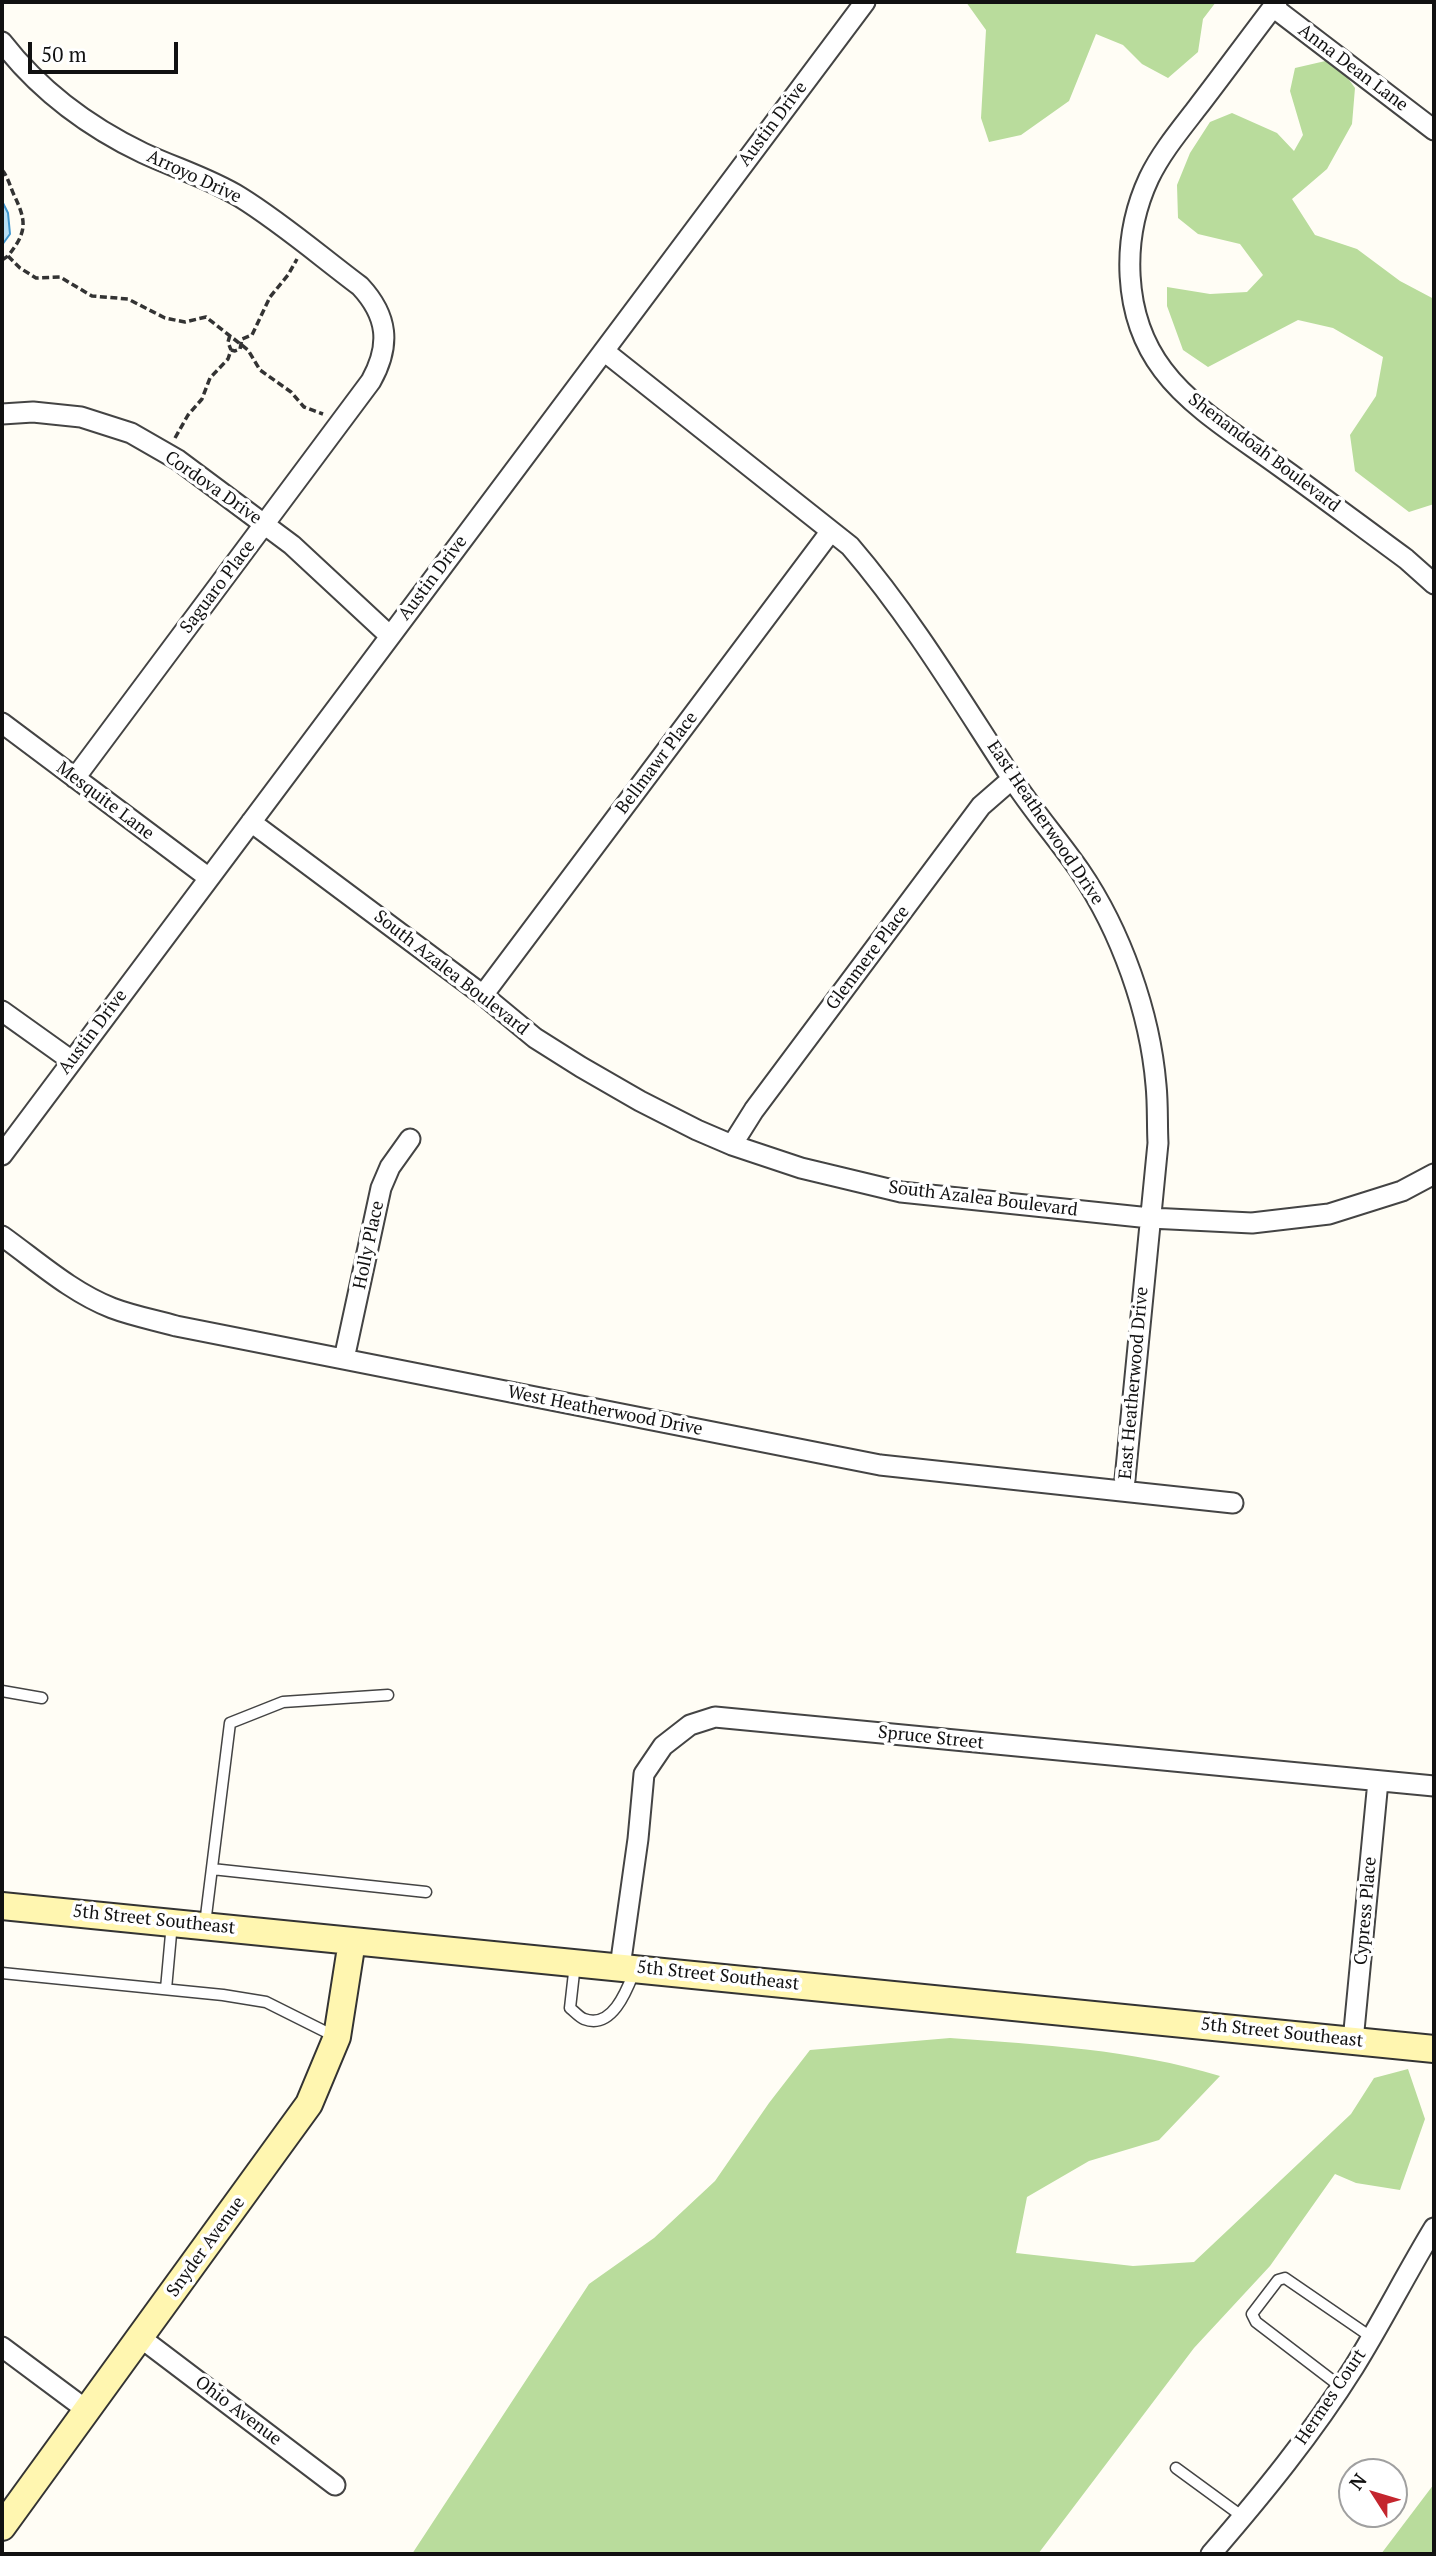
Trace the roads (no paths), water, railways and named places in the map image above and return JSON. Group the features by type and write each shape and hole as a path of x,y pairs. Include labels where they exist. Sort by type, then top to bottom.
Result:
{"main road":[{"name":"5th Street Southeast","path":"2,1906 1434,2049"},
{"name":"Snyder Avenue","path":"2,2527 309,2104 337,2037 352,1941"}],"street":[{"name":"Austin Drive","path":"2,1155 865,2"},
{"name":"Anna Dean Lane","path":"1275,4 1434,130"},
{"name":"Shenandoah Boulevard","path":"1275,4 1171,143 1150,176 1138,204 1130,234 1130,267 1138,322 1149,348 1163,370 1182,391 1222,424 1406,559 1434,584"},
{"name":"Arroyo Drive","path":"2,42 52,96 97,129 143,153 216,183 261,211 359,286 379,312 385,347 380,365 360,396"},
{"name":"East Heatherwood Drive","path":"604,351 831,531 850,547 871,571 981,728 1012,779 1081,872 1120,943 1138,997 1152,1054 1158,1143 1124,1489"},
{"name":"Saguaro Place","path":"75,778 360,396"},
{"name":"Cordova Drive","path":"2,414 33,412 81,417 131,433 178,460 292,545 390,636"},
{"name":"Bellmawr Place","path":"483,995 831,531"},
{"name":"Mesquite Lane","path":"2,723 209,878"},
{"name":"Glenmere Place","path":"732,1145 754,1110 981,806 1012,779"},
{"name":"South Azalea Boulevard","path":"251,822 483,995 535,1038 581,1067 640,1101 732,1145 802,1168 901,1192 1150,1218 1252,1223 1295,1220 1367,1204 1402,1191 1434,1174"},
{"path":"2,1011 72,1061"},
{"name":"Holly Place","path":"344,1359 381,1188 390,1167 410,1139"},
{"name":"West Heatherwood Drive","path":"2,1236 69,1286 111,1307 176,1326 880,1465 1124,1489 1233,1503"},
{"name":"Spruce Street","path":"628,1967 643,1773 663,1746 690,1725 715,1717 1434,1786"},
{"name":"Cypress Place","path":"1353,2040 1378,1781"},
{"name":"Hermes Court","path":"1211,2554 1281,2470 1340,2387 1434,2228"},
{"name":"Ohio Avenue","path":"141,2338 335,2485"},
{"path":"2,2347 88,2411"}],"lane":[{"path":"2,1691 42,1699"},
{"path":"205,1925 230,1723 283,1702 388,1695"},
{"path":"212,1869 426,1892"},
{"path":"166,1989 172,1922"},
{"path":"575,1962 570,2008 584,2019 599,2020 610,2014 624,1998 628,1967"},
{"path":"2,1973 223,1995 266,2002 337,2037"},
{"path":"1340,2387 1256,2322 1252,2314 1278,2280 1285,2278 1371,2337"},
{"path":"1176,2468 1243,2517"}],"water":[{"path":"2,201 8,213 10,234 2,245"}]}
